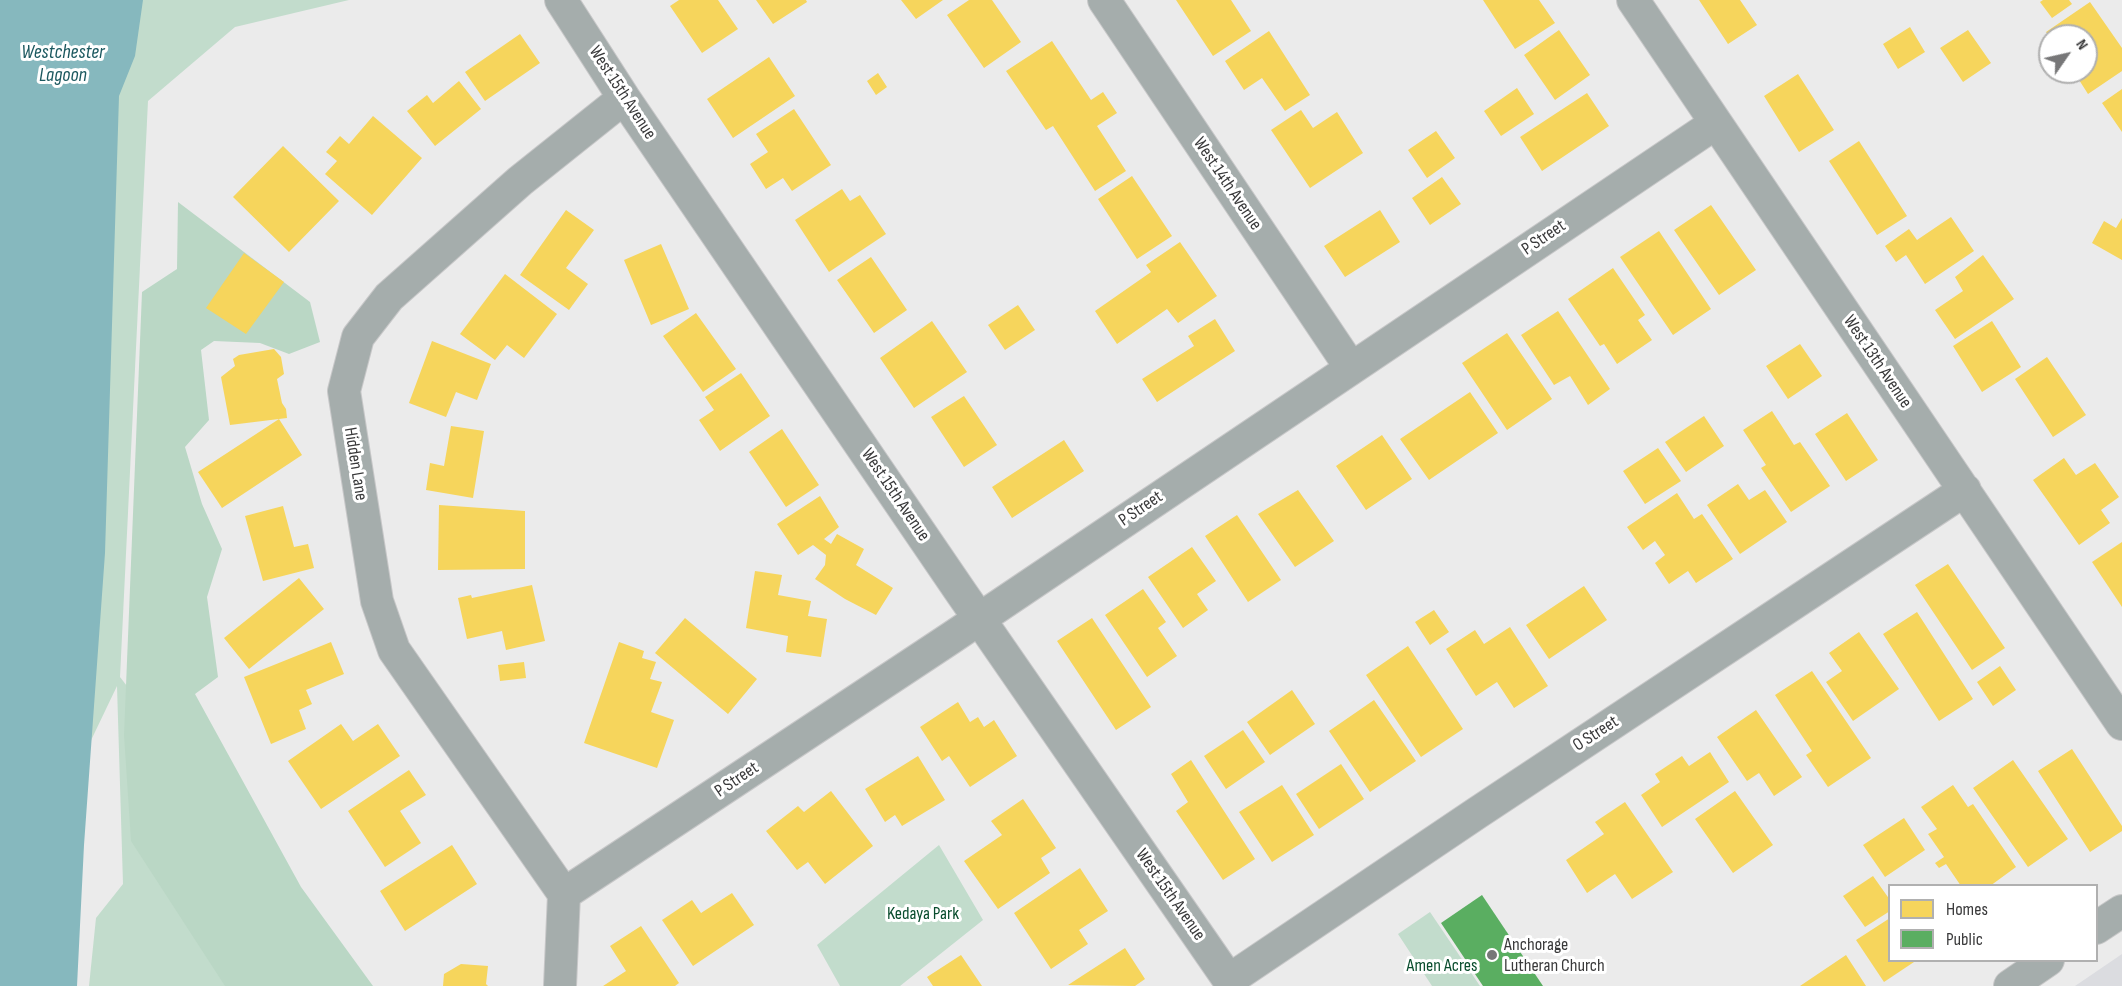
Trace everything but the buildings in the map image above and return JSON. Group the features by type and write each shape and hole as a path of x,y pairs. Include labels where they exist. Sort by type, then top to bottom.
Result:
{"street":[{"name":"West 15th Avenue","path":"561,0 624,98 1231,983"},
{"name":"West 14th Avenue","path":"1104,0 1351,368"},
{"name":"West 13th Avenue","path":"1634,0 2122,724"},
{"name":"Hidden Lane","path":"564,894 394,650 377,601 344,391 358,337 389,297 520,181 624,98"},
{"name":"P Street","path":"564,894 1716,123"},
{"name":"O Street","path":"1231,983 1487,806 1965,490"},
{"path":"560,986 564,894"},
{"path":"2098,927 2122,911"},
{"path":"2010,986 2045,962"}],"shaded area":[{"path":"2122,954 2122,986 2075,986"}],"green space":[{"path":"84,0 349,0 235,27 148,101 120,677 358,986 89,986 96,918 123,884 117,686 62,801"},
{"path":"178,202 310,302 320,342 289,354 260,343 214,341 201,350 209,420 185,447 202,504 222,549 207,597 218,677 195,694 301,887 373,986 225,986 131,841 124,735 142,292 177,269"},
{"name":"Kedaya Park","path":"939,845 983,920 900,986 840,986 817,945"},
{"name":"Amen Acres","path":"1430,912 1480,986 1432,986 1398,934"}],"water":[{"name":"Westchester Lagoon","path":"0,0 143,0 135,56 119,96 105,553 84,845 77,986 0,986"}],"place":[{"name":"Anchorage Lutheran Church","path":"1492,955"}]}
